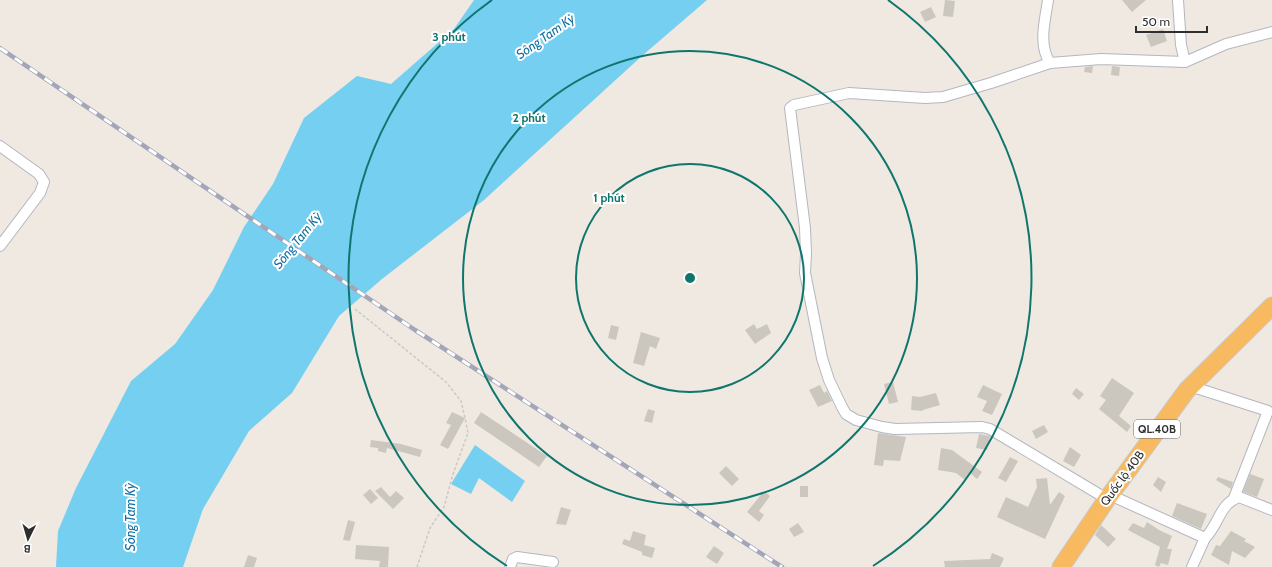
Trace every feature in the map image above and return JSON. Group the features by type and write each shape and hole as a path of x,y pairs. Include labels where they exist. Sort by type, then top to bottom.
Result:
{"highway":[{"name":"Quốc lộ 40B","path":"1061,567 1108,497 1190,386 1272,306"}],"street":[{"path":"1048,0 1044,32 1044,49 1050,63"},
{"path":"1178,0 1181,45 1186,62"},
{"path":"1205,538 1108,497 990,429 982,427 895,429 851,418 842,407 829,380 812,312 805,273 806,248 804,220 790,108 794,105 850,93 925,98 943,97 1050,63 1101,59 1186,62 1226,44 1272,32"},
{"path":"0,146 38,174 44,182 40,193 0,246"},
{"path":"1190,386 1268,411 1234,498"},
{"path":"1192,567 1205,538 1209,534 1218,515 1230,500 1239,497 1272,510"},
{"path":"510,567 513,559 517,557 553,562"}],"path":[{"path":"355,309 446,382 461,401 468,433 453,474 444,507 430,528 417,567"}],"water":[{"name":"Sông Tam Kỳ","path":"474,0 707,0 643,55 484,200 382,279 339,316 292,393 249,431 203,509 183,567 56,567 58,531 76,488 131,381 175,344 213,290 244,227 273,184 304,118 357,76 391,84 454,29"},
{"path":"475,445 525,481 512,502 479,478 471,494 451,484"}],"building":[{"path":"945,0 955,1 953,17 943,16"},
{"path":"1122,0 1146,0 1132,12"},
{"path":"931,7 936,17 925,22 920,12"},
{"path":"1163,29 1167,41 1151,47 1146,35"},
{"path":"1093,66 1092,73 1084,72 1085,67"},
{"path":"1112,66 1120,67 1119,76 1111,75"},
{"path":"754,324 757,329 767,324 771,333 755,344 745,330"},
{"path":"611,325 619,327 616,340 608,338"},
{"path":"641,332 660,338 656,349 650,346 644,366 633,363"},
{"path":"1112,378 1134,393 1119,416 1131,426 1127,432 1099,409 1106,400 1100,396"},
{"path":"893,382 898,402 889,404 884,384"},
{"path":"820,385 824,393 827,391 832,401 818,407 809,390"},
{"path":"983,385 1002,394 992,415 982,411 987,401 977,397"},
{"path":"1076,388 1084,394 1079,400 1072,394"},
{"path":"936,393 940,405 922,411 911,410 912,396 920,397"},
{"path":"648,409 655,411 652,423 644,421"},
{"path":"452,412 465,418 448,449 440,445 451,425 446,423"},
{"path":"481,412 547,456 539,467 474,423"},
{"path":"1044,425 1048,432 1036,439 1032,431"},
{"path":"878,433 906,437 900,461 884,460 883,466 874,465"},
{"path":"979,434 990,436 987,450 976,448"},
{"path":"371,440 401,444 422,450 420,457 387,448 386,453 378,451 378,448 370,447"},
{"path":"1070,447 1081,455 1074,467 1063,461"},
{"path":"941,448 952,450 982,472 977,479 970,473 965,480 956,473 938,470"},
{"path":"1010,457 1018,461 1006,482 998,478"},
{"path":"726,466 739,479 732,486 719,473"},
{"path":"1250,474 1264,479 1257,497 1243,492"},
{"path":"1158,477 1166,482 1161,492 1153,485"},
{"path":"1218,477 1233,482 1231,489 1216,480"},
{"path":"1047,478 1050,505 1059,492 1065,496 1045,539 997,517 1006,497 1028,507 1037,487 1036,479"},
{"path":"800,486 808,486 808,497 800,497"},
{"path":"381,487 390,497 396,491 404,498 393,509 375,491"},
{"path":"370,489 378,498 371,504 363,495"},
{"path":"764,491 770,496 759,511 764,515 759,522 747,512"},
{"path":"1177,503 1207,514 1201,529 1172,516"},
{"path":"561,507 571,510 566,525 556,524"},
{"path":"348,520 355,522 350,541 343,540"},
{"path":"1147,522 1172,536 1167,549 1172,549 1168,565 1161,563 1159,567 1155,565 1160,547 1128,530 1133,523 1144,528"},
{"path":"798,523 804,532 794,537 789,529"},
{"path":"1101,525 1116,539 1108,547 1095,535"},
{"path":"633,531 646,535 644,545 655,548 652,558 642,555 642,552 622,544 624,539 630,541"},
{"path":"1231,531 1246,539 1244,541 1255,547 1245,558 1232,551 1229,565 1211,555 1216,545 1220,546"},
{"path":"356,545 389,547 388,567 379,567 380,561 355,559"},
{"path":"714,546 724,553 717,564 706,557"},
{"path":"992,553 1004,558 1000,567 945,567 944,561 990,559"},
{"path":"248,555 257,558 254,567 244,567"}],"railway":[{"path":"0,48 415,330 782,567"}]}
